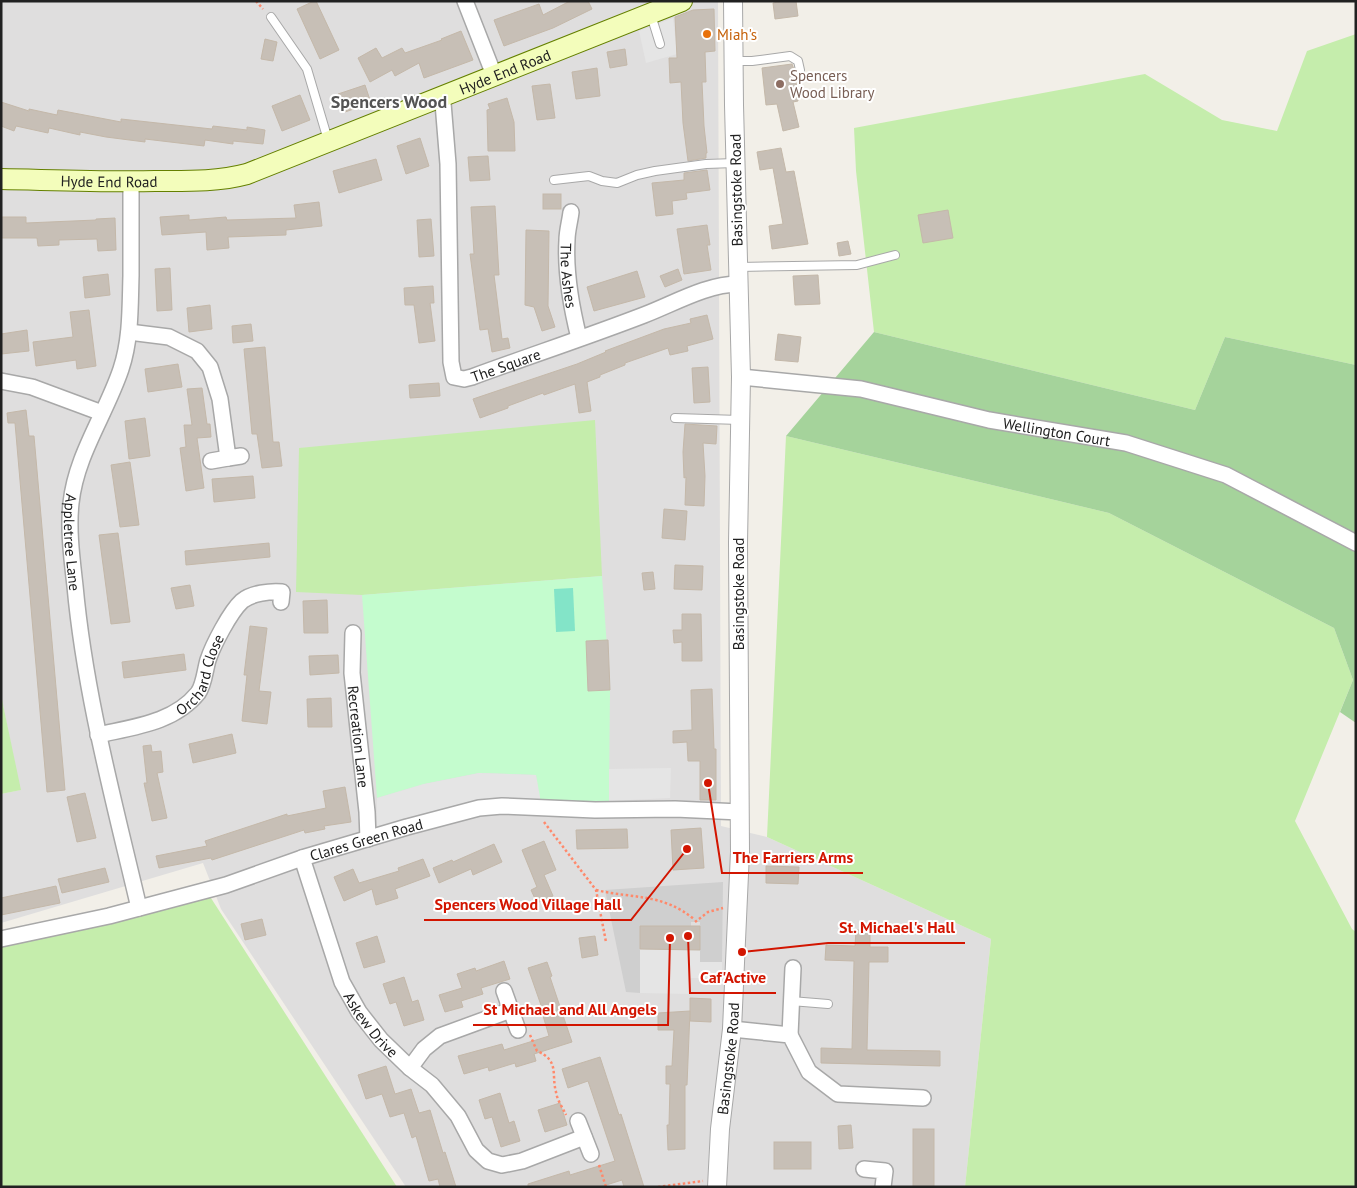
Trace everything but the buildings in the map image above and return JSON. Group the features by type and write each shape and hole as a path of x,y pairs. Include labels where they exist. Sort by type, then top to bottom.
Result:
{"main road":[{"name":"Hyde End Road","path":"1,179 131,182 213,181 232,178 247,174 328,140 682,1"}],"street":[{"path":"465,1 494,75"},
{"name":"Basingstoke Road","path":"717,1183 720,1129 732,1029 740,852 738,543 741,378 733,1"},
{"name":"The Square","path":"441,97 448,164 451,362 454,377 464,379 472,377 714,287 728,284 738,275"},
{"name":"Appletree Lane","path":"131,182 129,332 121,370 76,478 71,499 70,521 76,599 83,652 98,735 139,908"},
{"name":"The Ashes","path":"571,212 567,239 569,297 579,338"},
{"path":"129,332 169,337 198,351 210,367 234,457 211,461"},
{"name":"Wellington Court","path":"741,378 861,390 989,420 1126,443 1226,475 1356,543"},
{"path":"1,381 32,388 102,413"},
{"name":"Orchard Close","path":"98,735 146,724 174,714 199,692 210,655 225,625 242,601 266,591 282,592"},
{"name":"Recreation Lane","path":"353,633 352,673 367,812 368,839"},
{"name":"Clares Green Road","path":"1,939 139,908 226,885 302,858 479,808 502,806 740,812"},
{"name":"Askew Drive","path":"302,858 342,982 359,1012 381,1040 410,1068 432,1085 458,1116 486,1165 522,1162 584,1137"},
{"path":"793,968 790,1035 809,1072 838,1094 923,1098"},
{"path":"504,991 518,1030"},
{"path":"410,1068 424,1048 440,1036 511,1010"},
{"path":"732,1029 790,1035"},
{"path":"578,1121 591,1154"},
{"path":"864,1169 890,1172 883,1187"}],"lane":[{"path":"650,13 660,44"},
{"path":"270,17 306,68 328,140"},
{"path":"734,61 752,61 790,56 798,62 800,70"},
{"path":"554,180 589,176 602,181 617,183 637,174 706,164 735,163"},
{"path":"738,275 857,265 895,255"},
{"path":"674,418 740,420"},
{"path":"791,1001 828,1004"}],"path":[{"path":"535,808 553,836 596,890 606,942"},
{"path":"596,890 654,899 682,909 695,921 708,912 737,907"},
{"path":"518,1030 529,1033 537,1052 547,1056 556,1078 556,1095 570,1122 578,1121"},
{"path":"591,1154 597,1160 606,1187"},
{"path":"658,1187 717,1183"}],"shaded area":[{"path":"1,1 718,1 721,826 767,837 991,939 965,1187 406,1187 221,909 203,863 1,923 1,794 20,790 1,695"},
{"path":"673,18 677,54 646,63 639,31"},
{"path":"671,768 670,798 609,801 609,769"},
{"path":"479,773 536,775 540,803 474,802 407,819 377,830 377,798 424,784"},
{"path":"723,882 722,962 699,962 700,922 691,922 691,926 640,926 640,993 626,992 605,890"},
{"path":"640,949 700,950 700,962 722,962 722,978 691,978 690,994 640,993"}],"green space":[{"path":"1356,34 1356,365 1225,337 1195,410 874,332 856,171 854,128 1145,74 1222,120 1277,131 1307,51"},
{"path":"874,332 1195,410 1225,337 1356,365 1356,723 1340,712 1353,680 1334,628 1109,513 786,436"},
{"path":"595,420 602,576 362,595 296,592 299,448"},
{"path":"786,436 1109,513 1334,628 1353,680 1295,821 1352,929 1356,932 1356,1187 965,1187 991,939 767,837"},
{"path":"602,576 610,690 609,801 540,803 536,775 479,773 424,784 377,798 362,595"},
{"path":"573,588 575,631 556,632 554,589"},
{"path":"1,695 21,790 1,794"},
{"path":"209,895 397,1187 1,1187 1,946"}],"place":[{"name":"Miah's","path":"707,34"},
{"name":"Spencers Wood Library","path":"780,84"},
{"name":"The Farriers Arms","path":"708,783"},
{"name":"Spencers Wood Village Hall","path":"687,849"},
{"name":"Caf'Active","path":"688,936"},
{"name":"St Michael and All Angels","path":"670,938"},
{"name":"St. Michael's Hall","path":"742,952"}],"district":[{"name":"Spencers Wood","path":"389,101"}]}
